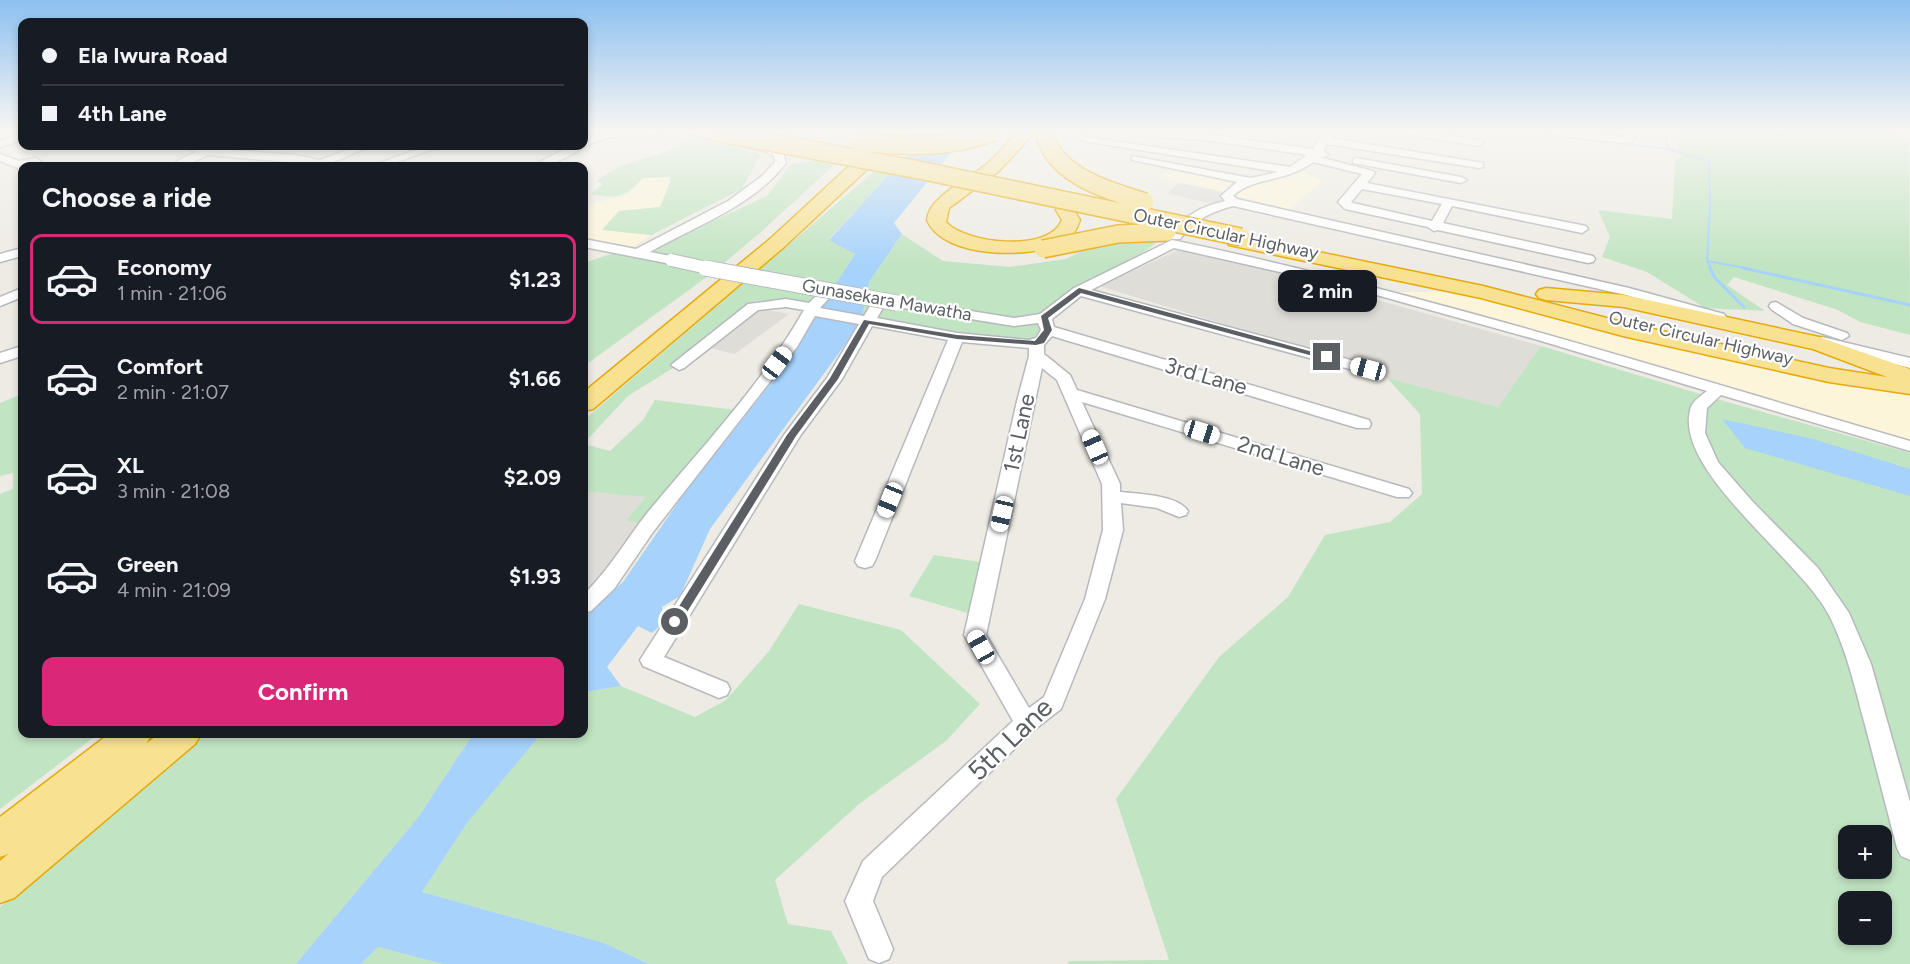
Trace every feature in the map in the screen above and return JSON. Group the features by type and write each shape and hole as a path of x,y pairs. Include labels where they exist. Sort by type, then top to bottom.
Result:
{"highway":[{"path":"588,379 737,260 832,177"},
{"path":"588,401 777,243 849,177"},
{"path":"950,177 1038,197 1055,202 1065,210 1071,220 1067,230 1056,238 1036,245 992,246 971,243 943,230 937,222 937,213 942,205 972,182"},
{"name":"Outer Circular Highway","path":"954,177 1242,234"},
{"path":"969,177 936,203 929,212 928,220 933,229 945,239 963,246 998,251 1042,249 1118,234 1146,232 1197,235 1242,234 1545,298 1829,371 1909,379"},
{"name":"Outer Circular Highway","path":"980,177 1242,234"},
{"path":"1081,177 1134,199 1242,234 1483,292 1623,329 1829,375 1909,379"},
{"path":"1545,298 1635,307 1828,350 1909,379"},
{"name":"Outer Circular Highway","path":"1545,298 1570,301 1909,379"},
{"path":"1570,301 1624,309 1872,365"},
{"path":"0,840 129,738"},
{"path":"0,885 178,738"}],"street":[{"path":"636,254 752,192 769,177"},
{"path":"1230,177 1249,181"},
{"path":"1233,202 1227,196 1238,184 1271,177"},
{"path":"1366,177 1345,204 1582,229"},
{"path":"1449,177 1461,180"},
{"path":"1360,185 1443,214 1588,259"},
{"path":"1041,337 1079,291 1172,244 1186,221 1197,213 1233,202 1629,292 1909,379"},
{"path":"1443,214 1567,234"},
{"path":"1443,214 1578,245"},
{"name":"Gunasekara Mawatha","path":"588,244 747,277 1014,322 1041,337"},
{"path":"1172,244 1319,275 1547,338 1910,446"},
{"path":"0,258 18,253"},
{"path":"1079,291 1368,369"},
{"path":"0,302 18,293"},
{"path":"679,364 753,307 783,302 817,305 957,337 1041,337"},
{"path":"588,602 607,584 646,528 749,400 792,344 817,305"},
{"path":"1776,306 1798,321 1860,342 1910,353"},
{"path":"719,689 651,660 792,435 834,379 867,316"},
{"path":"866,561 957,337"},
{"path":"1041,337 1070,393"},
{"name":"3rd Lane","path":"1041,337 1363,424"},
{"name":"1st Lane","path":"1026,723 975,635 1041,337"},
{"path":"0,358 18,352"},
{"path":"1717,390 1699,407 1697,433 1710,464 1745,505 1811,573 1839,613 1860,664 1910,849"},
{"name":"2nd Lane","path":"1070,393 1403,493"},
{"name":"5th Lane","path":"879,949 859,901 872,869 1026,723 1053,703 1095,599 1113,530 1111,484 1070,393"},
{"path":"1111,496 1161,503 1179,511"}],"shaded area":[{"path":"669,177 670,182 660,207 619,211 603,229 651,235 630,249 588,241 588,205 628,194 643,178"},
{"path":"1223,177 1242,181 1232,185 1224,192 1159,178"},
{"path":"1272,177 1315,177 1323,181 1289,209 1233,195 1241,186"},
{"path":"1180,183 1224,192 1225,199 1212,204 1167,193"},
{"path":"1181,249 1232,259 1541,346 1498,407 1387,378 1378,371 1099,286"},
{"path":"1392,292 1453,292 1509,303 1739,362 1910,395 1910,441 1653,364"},
{"path":"758,308 789,314 735,354 706,347"},
{"path":"588,492 647,497 626,521 645,524 588,594"}],"green space":[{"path":"603,177 749,177 742,189 651,235 602,230 619,211 660,207 670,177 643,178 630,190 614,196 591,194 603,184 597,181"},
{"path":"781,177 821,177 711,274 588,363 588,262 617,252 633,258 767,196"},
{"path":"868,177 887,177 829,239 855,254 820,308 795,300 754,301 673,368 628,396 588,439 588,417"},
{"path":"1674,177 1909,177 1910,335 1860,322 1838,310 1734,277 1727,285 1765,311 1705,308 1647,272 1602,257 1610,237 1598,210 1672,219"},
{"path":"902,234 943,261 1010,267 1066,259 1093,245 1162,239 1142,253 1069,293 1031,341 955,335 862,318 869,282"},
{"path":"1541,346 1720,400 1910,453 1910,964 1068,964 1069,961 1169,960 1116,799 1219,657 1288,597 1325,535 1390,522 1422,494 1420,414 1387,378 1498,407"},
{"path":"18,396 18,738 93,738 0,809 0,494 13,489 13,473 0,476 0,403"},
{"path":"655,400 736,410 645,524 626,521 646,497 588,493 588,445 610,451 643,420"},
{"path":"934,555 987,563 971,614 909,596"},
{"path":"799,604 901,630 980,704 946,741 859,804 775,880 788,924 831,931 848,964 649,964 604,943 422,892 467,823 538,738 588,738 588,691 621,686 695,717 726,700 769,651"},
{"path":"199,738 470,738 417,819 296,964 0,964 0,907"},
{"path":"378,947 443,964 361,964"}],"water":[{"path":"887,177 931,177 894,223 902,234 869,282 861,323 710,529 680,596 662,607 664,622 652,633 638,626 607,667 621,686 588,691 588,613 623,582 688,488 772,382 855,254 829,240"},
{"path":"1722,419 1813,439 1910,469 1910,496 1745,448"},
{"path":"470,738 538,738 467,823 422,892 604,943 649,964 443,964 378,947 361,964 296,964 417,819"}],"waterway":[{"path":"1707,261 1709,177"},
{"path":"1707,261 1751,269"},
{"path":"1707,261 1711,269"},
{"path":"1710,268 1715,278 1744,307"},
{"path":"1743,268 1910,305"}],"route":[{"path":"675,622 792,435 834,379 867,322 957,337 1036,343 1041,341 1048,330 1044,318 1079,291 1327,357"}]}
